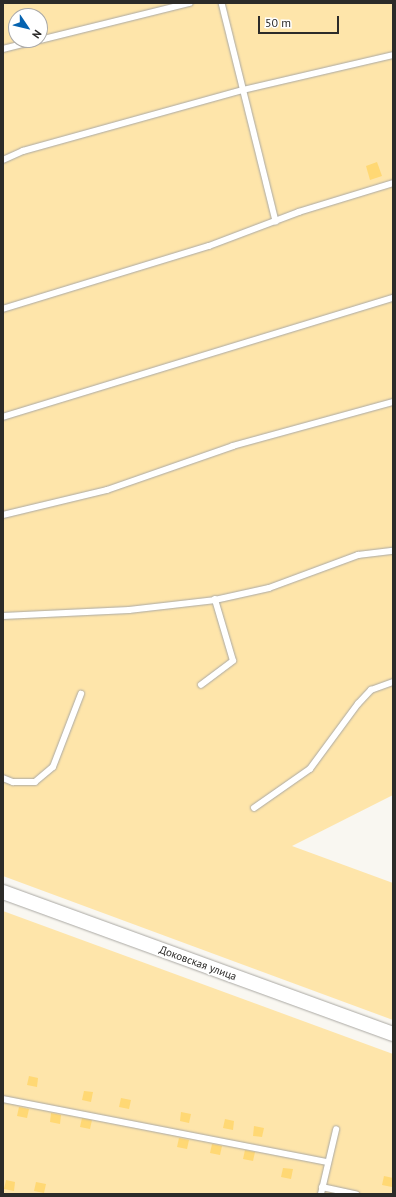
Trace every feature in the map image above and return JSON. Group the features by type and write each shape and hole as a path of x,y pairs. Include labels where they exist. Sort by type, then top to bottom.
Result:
{"street":[{"name":"Доковская улица","path":"3,892 393,1034"}],"lane":[{"path":"48,38 189,3"},
{"path":"222,3 276,221"},
{"path":"3,160 23,151 243,90 393,55"},
{"path":"3,309 209,246 276,221 393,183"},
{"path":"3,417 393,298"},
{"path":"3,515 107,490 233,446 393,402"},
{"path":"3,616 129,610 215,600 269,588 358,555 393,551"},
{"path":"202,685 233,661 215,600"},
{"path":"254,808 310,769 358,704 371,690 393,682"},
{"path":"3,778 13,782 35,782 53,768 80,694"},
{"path":"3,1099 326,1162"},
{"path":"321,1194 326,1162 336,1130"},
{"path":"322,1186 356,1194"}],"shaded area":[{"path":"3,3 393,3 393,795 292,846 393,883 393,1020 3,876"},
{"path":"3,911 393,1054 393,1194 3,1194"}],"building":[{"path":"377,162 382,176 370,180 366,166"},
{"path":"29,1076 38,1078 37,1087 27,1085"},
{"path":"84,1091 93,1092 91,1102 82,1100"},
{"path":"121,1098 131,1100 129,1109 119,1107"},
{"path":"19,1107 29,1109 27,1118 17,1116"},
{"path":"181,1112 191,1114 189,1123 180,1121"},
{"path":"51,1113 61,1115 60,1124 50,1122"},
{"path":"82,1118 92,1120 90,1129 80,1127"},
{"path":"225,1119 234,1121 233,1130 223,1128"},
{"path":"254,1126 264,1128 262,1137 253,1136"},
{"path":"179,1138 189,1140 187,1149 177,1147"},
{"path":"212,1144 222,1146 220,1155 210,1153"},
{"path":"245,1150 255,1152 253,1161 243,1159"},
{"path":"283,1168 293,1169 291,1179 281,1177"},
{"path":"384,1176 393,1178 392,1187 382,1185"},
{"path":"6,1180 15,1182 14,1191 4,1189"},
{"path":"36,1182 46,1184 44,1193 34,1191"}]}
